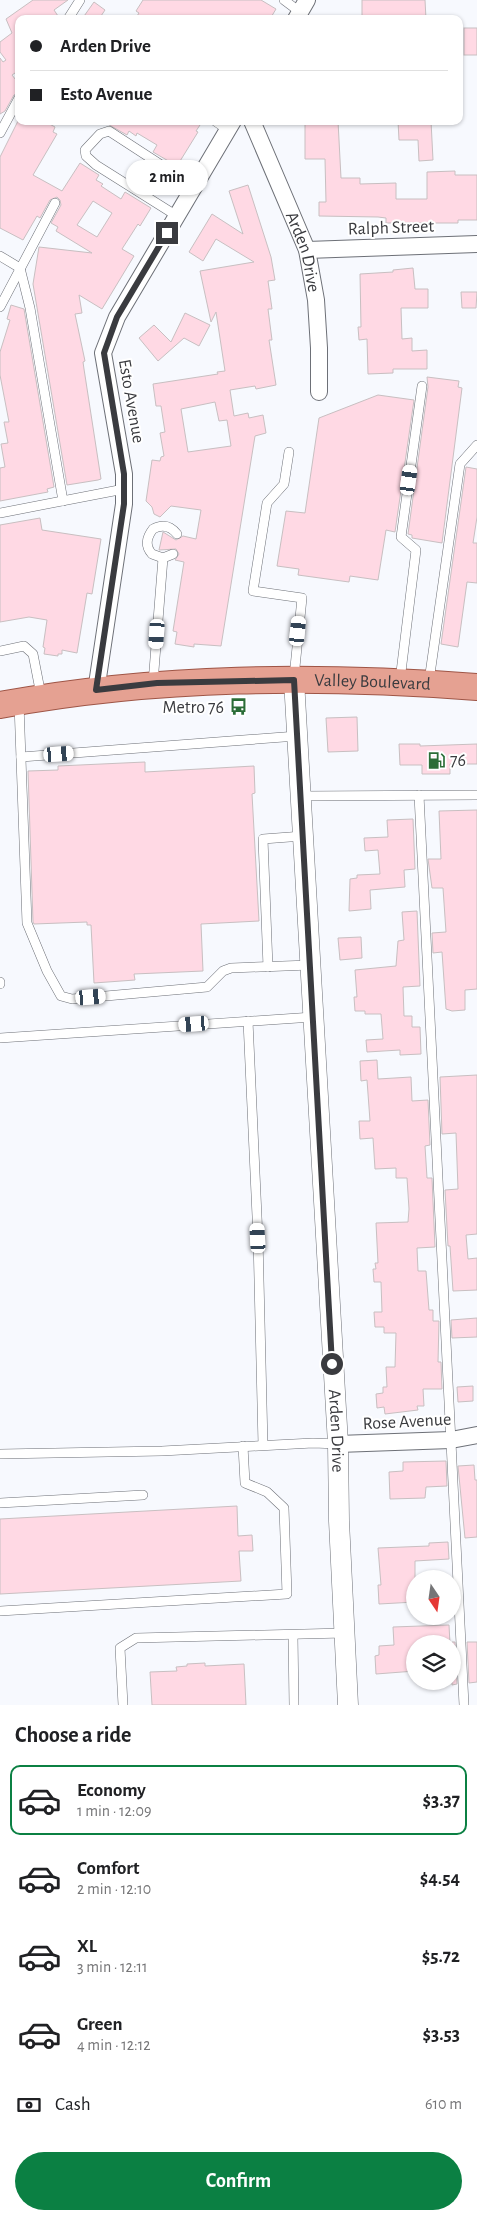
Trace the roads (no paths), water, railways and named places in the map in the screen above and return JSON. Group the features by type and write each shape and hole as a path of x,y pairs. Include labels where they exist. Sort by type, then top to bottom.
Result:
{"main road":[{"name":"Valley Boulevard","path":"20,701 153,683 294,680 399,682 477,687"}],"street":[{"name":"Esto Avenue","path":"96,690 120,536 124,490 124,474 104,353 117,317 195,187 225,125"},
{"name":"Arden Drive","path":"254,125 307,250 316,300 319,392"},
{"name":"Ralph Street","path":"307,250 477,244"},
{"name":"Arden Drive","path":"294,680 338,1444 348,1705"},
{"name":"Rose Avenue","path":"338,1444 451,1440 477,1436"}],"lane":[{"path":"71,15 80,0"},
{"path":"284,0 301,10"},
{"path":"0,133 15,105"},
{"path":"177,216 96,165 86,156 85,150 100,134 109,131 195,187"},
{"path":"0,307 55,202"},
{"path":"0,256 20,268 30,308 63,501"},
{"path":"399,682 416,550 401,537 422,386"},
{"path":"429,684 460,464 477,445"},
{"path":"289,452 284,484 267,502 253,592 302,598 294,680"},
{"path":"0,513 124,490"},
{"path":"173,554 162,558 152,554 147,545 149,534 152,530 163,526 177,534"},
{"path":"153,683 162,558"},
{"path":"0,651 24,646 33,654 20,701 27,923 47,971 61,996 72,998 207,987 223,971 231,968 310,965"},
{"path":"21,757 297,736"},
{"path":"419,795 464,1705"},
{"path":"300,796 477,795"},
{"path":"268,967 262,839 303,836"},
{"path":"0,1038 313,1017"},
{"path":"248,1021 258,1238 263,1445"},
{"path":"0,1454 162,1451 263,1445 338,1444"},
{"path":"0,1611 287,1594 284,1508 267,1492 245,1483 243,1446"},
{"path":"0,1503 143,1495"},
{"path":"123,1705 120,1648 136,1638 344,1633"},
{"path":"292,1635 294,1705"}],"place":[{"name":"Metro 76","path":"238,707"},
{"name":"76","path":"436,760"}]}
